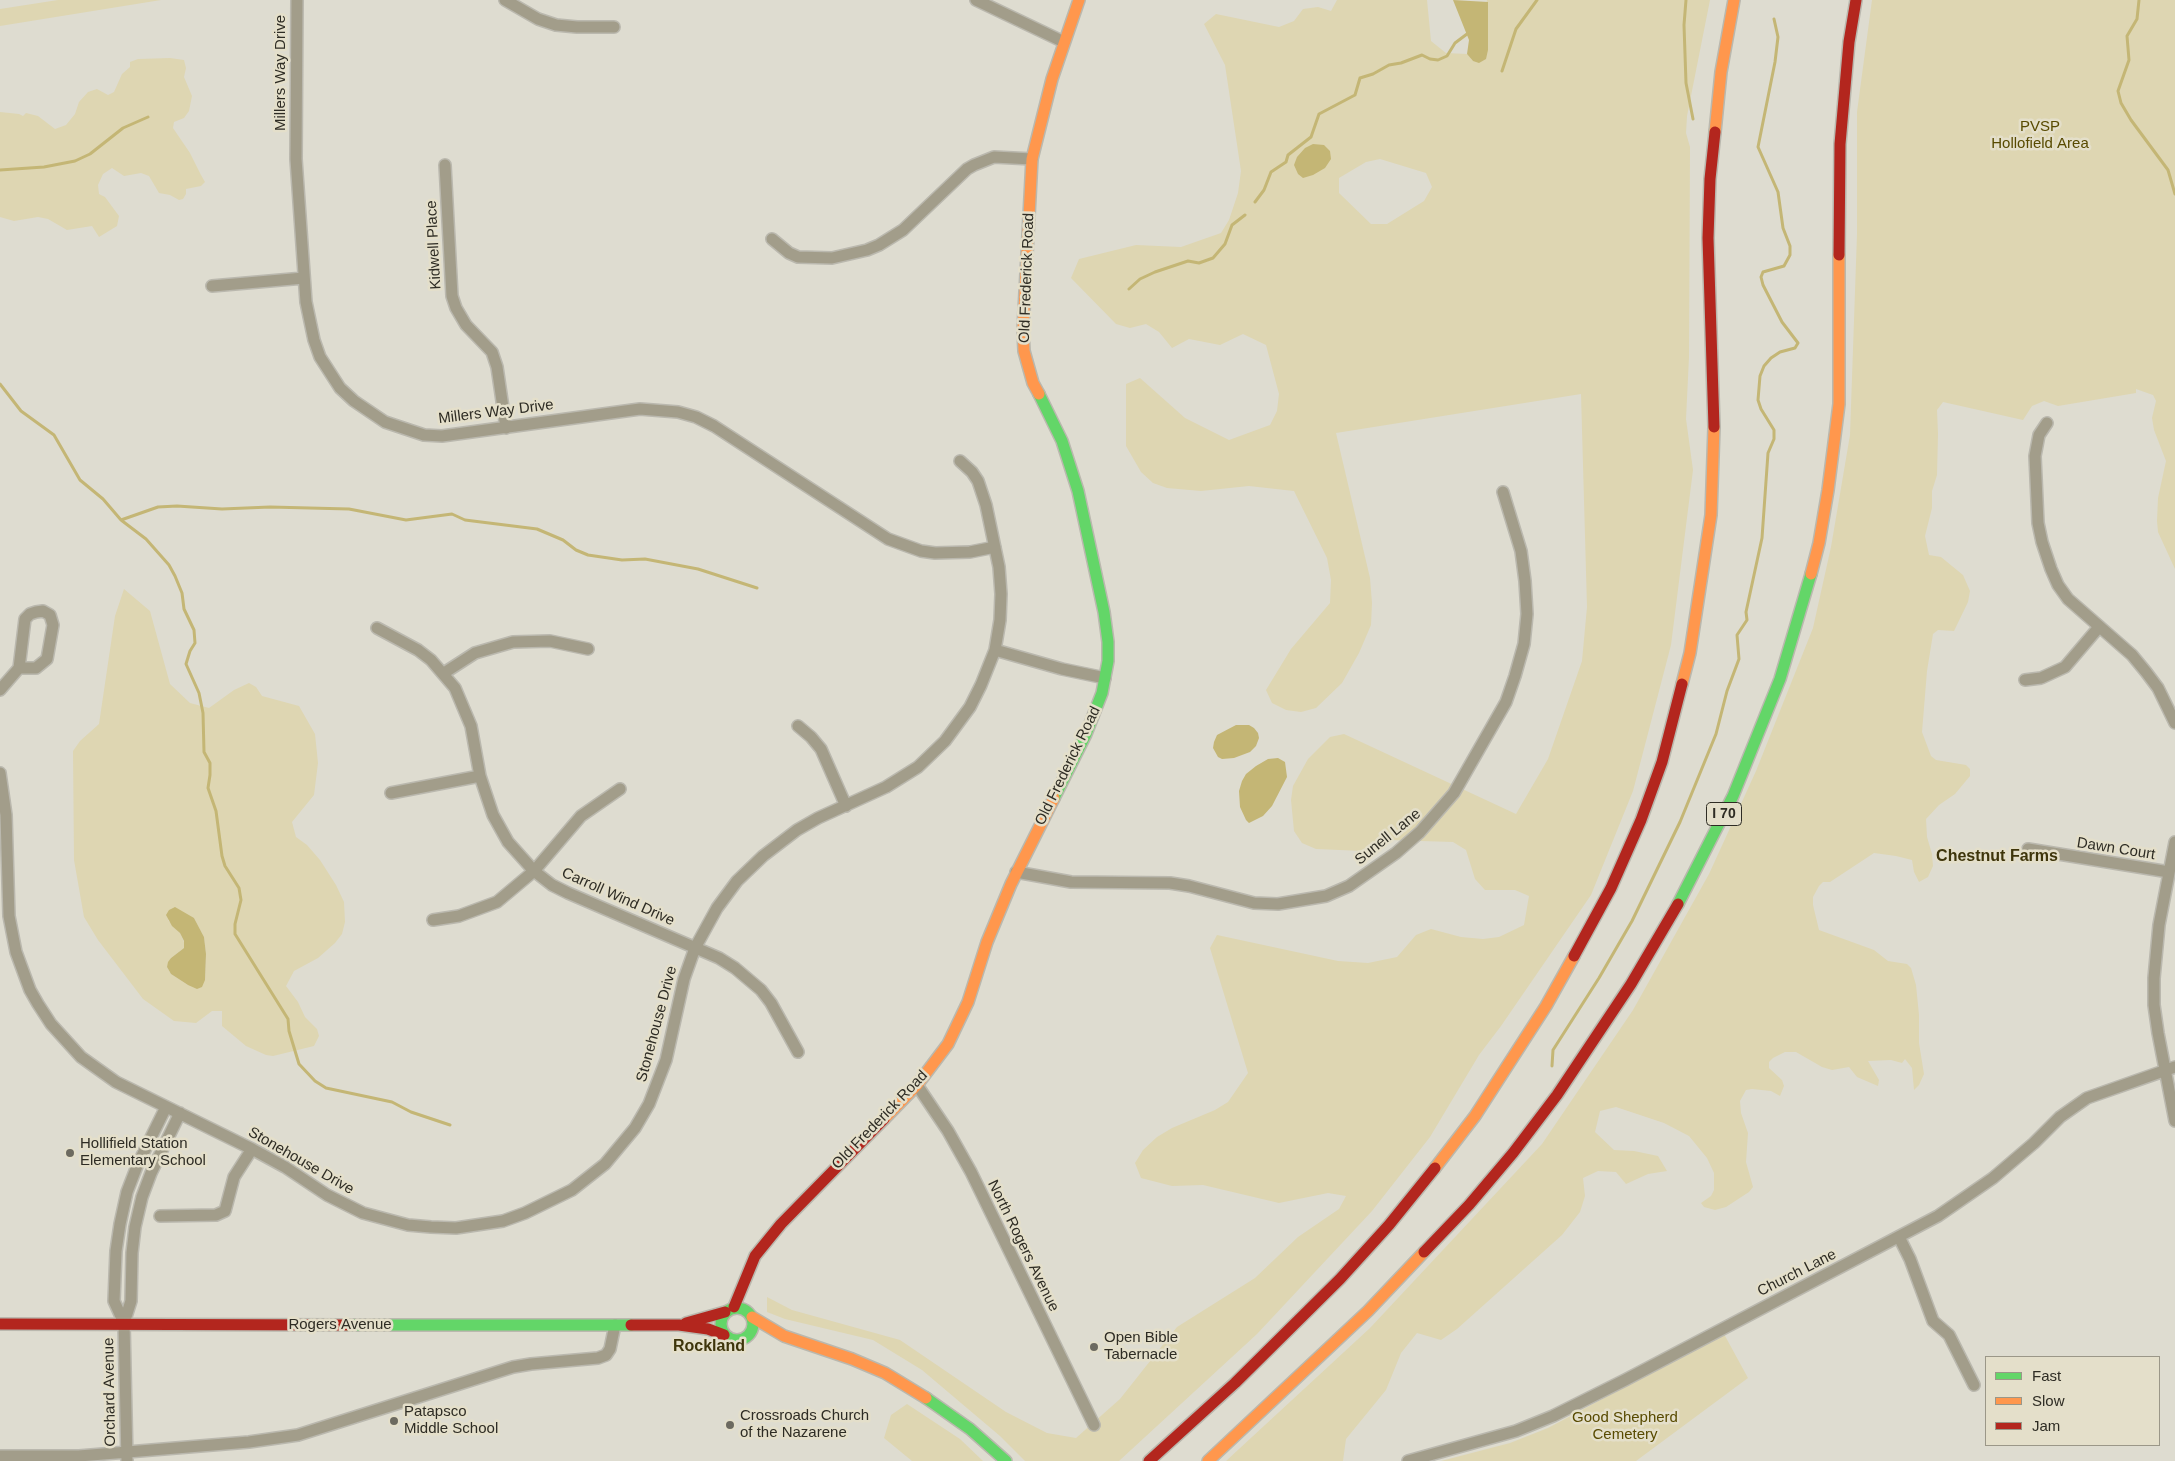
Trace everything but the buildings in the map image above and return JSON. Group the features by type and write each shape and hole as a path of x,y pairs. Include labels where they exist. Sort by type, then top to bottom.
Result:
{"main road":[{"name":"Old Frederick Road","path":"729,1310 755,1256 781,1224 917,1085 936,1062 958,1024 999,912 1016,872 1098,708 1105,678 1108,642 1104,612 1078,491 1062,441 1033,383 1024,351 1023,304 1032,159 1040,121 1078,0"},
{"path":"1149,1461 1235,1383 1314,1306 1389,1225 1433,1171 1475,1116 1546,1006 1611,888 1641,820 1662,762 1690,653 1711,515 1714,437 1708,238 1710,179 1721,72 1734,0"},
{"name":"I 70","path":"1208,1461 1368,1311 1468,1205 1513,1153 1557,1095 1631,984 1667,925 1733,796 1780,679 1795,633 1816,552 1828,490 1839,404 1840,144 1849,42 1856,0"},
{"name":"Old Frederick Road","path":"745,1279 750,1314"},
{"path":"784,1336 747,1337 734,1340 724,1335 720,1323 729,1310 750,1314 784,1336 852,1359 885,1373 914,1390 970,1429 1006,1461"},
{"name":"Rogers Avenue","path":"679,1325 729,1310"},
{"path":"747,1337 753,1326 750,1314"},
{"name":"Rogers Avenue","path":"0,1324 679,1325 708,1329 724,1335"}],"street":[{"name":"Millers Way Drive","path":"297,0 296,159 304,278 309,319 320,357 340,388 368,413 385,422 424,434 442,436 464,435 640,409 678,412 696,417 714,426 873,529 904,545 921,551 953,553 995,548"},
{"path":"505,0 538,19 556,24 577,27 614,27"},
{"path":"976,0 1064,42"},
{"path":"772,239 789,253 798,257 832,258 867,250 903,230 967,169 974,165 994,157 1032,159"},
{"name":"Kidwell Place","path":"445,165 452,296 461,318 492,352 497,368 506,428"},
{"path":"212,286 304,278"},
{"path":"2047,423 2039,435 2035,456 2038,523 2042,542 2058,585 2074,604 2132,656 2146,672 2158,688 2175,723"},
{"name":"Stonehouse Drive","path":"0,773 6,816 9,916 16,952 30,990 51,1024 81,1057 116,1082 252,1148 344,1204 385,1220 408,1225 456,1228 478,1226 526,1214 572,1190 605,1164 635,1128 649,1104 666,1060 684,979 696,948 717,908 737,881 756,862 798,830 904,777 945,741 970,707 995,650 1000,620 1001,594 999,567 986,505 978,481 972,472 960,461"},
{"name":"Sunell Lane","path":"1016,872 1079,883 1170,883 1254,903 1278,904 1326,896 1349,886 1396,853 1420,832 1454,793 1498,717 1515,676 1524,644 1527,614 1525,581 1521,551 1503,492"},
{"path":"0,690 19,668 26,619 30,614 36,612 50,615 53,625 46,659 36,668 19,668"},
{"path":"2025,680 2041,678 2065,667 2099,627"},
{"name":"Carroll Wind Drive","path":"377,628 418,650 444,673 455,688 469,719 480,776 487,799 501,830 518,855 534,871 568,893 696,948 735,968 761,990 771,1003 798,1052"},
{"path":"444,673 475,653 514,642 550,641 588,649"},
{"path":"995,650 1105,678"},
{"path":"798,726 821,749 846,806"},
{"path":"391,793 480,776"},
{"path":"433,920 459,916 497,902 534,871 581,816 620,789"},
{"path":"2175,842 2156,943 2154,978 2156,1014 2170,1069 2175,1121"},
{"name":"Dawn Court","path":"2028,850 2169,872"},
{"name":"Church Lane","path":"1408,1461 1503,1435 1535,1424 1617,1384 1899,1237 1962,1201 1993,1178 2071,1108 2109,1089 2170,1069"},
{"name":"North Rogers Avenue","path":"917,1085 948,1132 971,1172 1094,1425"},
{"path":"124,1323 114,1301 116,1251 120,1224 127,1192 137,1166 166,1107"},
{"path":"124,1323 131,1301 132,1252 142,1197 151,1172 180,1114"},
{"path":"160,1216 216,1215 225,1211 234,1178 252,1148"},
{"path":"1899,1237 1910,1259 1933,1322 1949,1335 1974,1385"},
{"name":"Orchard Avenue","path":"124,1323 126,1457"},
{"path":"0,1456 126,1457 298,1435 513,1367 598,1358 606,1355 610,1350 615,1325"}],"green space":[{"path":"58,0 161,0 0,26 0,9"},
{"path":"1337,0 1427,0 1431,41 1446,53 1467,54 1473,61 1487,0 1710,0 1687,116 1686,133 1690,147 1689,357 1686,419 1693,470 1671,645 1633,791 1591,895 1479,1055 1430,1137 1372,1211 1257,1334 1119,1461 1025,1461 1000,1436 922,1370 873,1340 785,1319 767,1312 767,1297 792,1310 900,1340 1006,1412 1047,1433 1076,1438 1120,1399 1177,1327 1255,1278 1298,1237 1339,1209 1346,1196 1328,1193 1279,1203 1203,1185 1172,1186 1141,1178 1135,1163 1143,1150 1157,1137 1172,1128 1215,1110 1228,1102 1248,1073 1210,948 1217,935 1338,961 1368,963 1397,957 1416,935 1431,929 1461,937 1483,939 1499,937 1524,925 1529,896 1515,890 1485,890 1475,879 1466,850 1453,842 1389,840 1363,851 1316,849 1302,843 1294,831 1291,800 1293,786 1308,759 1330,737 1344,734 1516,814 1548,759 1582,661 1587,607 1581,394 1336,433 1370,578 1371,625 1359,653 1342,683 1316,708 1301,712 1286,710 1272,703 1266,690 1291,649 1330,603 1331,580 1327,558 1294,491 1249,486 1201,491 1167,488 1153,483 1141,472 1126,446 1126,384 1140,378 1185,418 1229,440 1270,425 1277,411 1279,394 1266,345 1243,334 1220,345 1189,339 1172,348 1159,332 1146,324 1130,328 1116,324 1071,278 1079,259 1136,245 1181,247 1221,233 1229,220 1238,193 1241,171 1225,65 1204,24 1216,14 1279,27 1294,21 1303,9 1318,7 1331,11","holes":["1380,159 1426,173 1432,187 1424,201 1387,224 1371,224 1339,193 1339,178 1366,162"]},
{"name":"PVSP Hollofield Area","path":"1872,0 2175,0 2175,569 2158,532 2158,498 2166,461 2154,430 2152,418 2156,401 2153,395 2136,389 2136,393 2058,406 2044,401 2032,406 2023,420 1943,402 1937,410 1937,475 1932,491 1932,508 1925,536 1929,555 1941,557 1963,575 1970,591 1968,602 1954,631 1938,630 1933,634 1927,671 1922,732 1931,756 1936,760 1966,765 1970,769 1970,776 1955,794 1939,805 1926,819 1927,837 1933,866 1928,877 1919,882 1914,872 1912,860 1874,853 1830,882 1823,882 1813,897 1819,930 1874,950 1888,961 1907,964 1911,968 1916,985 1919,1043 1924,1074 1919,1085 1914,1090 1912,1068 1905,1059 1902,1063 1891,1060 1868,1061 1879,1080 1878,1086 1857,1077 1849,1067 1832,1070 1822,1067 1796,1052 1785,1052 1773,1058 1769,1062 1769,1068 1782,1080 1784,1086 1780,1096 1771,1091 1752,1089 1746,1090 1740,1101 1741,1113 1748,1133 1746,1162 1753,1187 1749,1192 1726,1207 1715,1210 1704,1207 1701,1203 1711,1196 1714,1190 1714,1173 1707,1158 1689,1136 1664,1123 1616,1107 1600,1111 1595,1132 1614,1150 1634,1151 1658,1156 1667,1171 1648,1174 1626,1184 1616,1172 1598,1171 1583,1178 1585,1196 1580,1212 1562,1235 1457,1329 1441,1340 1417,1333 1401,1353 1386,1390 1346,1439 1343,1461 1226,1461 1370,1328 1542,1144 1633,1010 1709,874 1756,771 1813,628 1831,547 1850,435 1857,234 1857,112"},
{"path":"170,58 184,60 186,68 184,77 192,96 189,111 184,118 174,122 173,128 190,153 205,182 201,186 186,189 183,199 179,200 170,195 159,193 149,176 141,173 124,176 112,168 103,174 98,185 99,194 105,197 119,216 117,226 99,237 92,226 67,230 48,219 38,217 14,221 0,217 0,112 23,116 26,113 38,116 55,129 66,125 75,114 79,102 88,92 97,89 108,95 114,92 122,74 130,67 130,62 138,59"},
{"path":"124,589 150,611 170,684 190,703 209,708 234,690 249,683 256,687 262,696 299,706 315,734 318,763 314,795 292,822 296,837 307,845 320,860 336,885 344,902 345,922 342,934 335,943 318,958 294,971 286,986 298,1002 305,1017 317,1029 319,1036 314,1046 273,1056 266,1055 246,1046 222,1026 222,1011 212,1011 196,1023 174,1021 143,999 98,940 84,917 74,860 73,751 80,741 99,724 115,616","holes":["194,918 204,937 206,954 205,980 188,985 171,974 167,967 171,958 184,948 184,942 180,933 168,920"]},
{"name":"Good Shepherd Cemetery","path":"1724,1334 1748,1378 1636,1461 1441,1461 1510,1443 1548,1428"},
{"path":"907,1404 960,1439 983,1461 912,1461 884,1438 891,1415"}],"shaded area":[{"path":"1453,0 1488,2 1488,50 1486,59 1479,63 1473,61 1467,54 1469,40"},
{"path":"1313,144 1324,145 1330,151 1331,159 1325,168 1303,178 1298,174 1294,165 1297,157 1305,148"},
{"path":"1236,725 1249,725 1254,728 1259,738 1256,746 1250,752 1234,758 1222,759 1218,757 1213,748 1214,742 1217,735"},
{"path":"1278,758 1285,762 1287,777 1272,806 1263,816 1249,823 1240,807 1239,791 1242,781 1246,774 1256,766 1268,759"},
{"path":"175,907 194,918 204,937 206,954 205,980 202,987 197,989 171,974 167,967 171,958 184,948 184,941 180,933 172,926 166,915 169,910"}],"waterway":[{"path":"1502,71 1516,29 1537,0"},
{"path":"1686,0 1684,25 1686,83 1693,119"},
{"path":"2139,0 2137,19 2127,36 2129,60 2118,91 2121,103 2131,120 2168,170 2175,194"},
{"path":"1552,1066 1553,1050 1599,978 1632,921 1680,822 1716,734 1727,691 1739,659 1737,635 1747,620 1746,612 1762,538 1768,453 1774,439 1774,430 1761,409 1758,400 1760,376 1764,366 1771,358 1780,352 1795,348 1798,343 1782,322 1763,285 1761,277 1763,272 1784,266 1790,255 1790,246 1783,228 1778,192 1758,147 1775,62 1778,37 1774,19"},
{"path":"1255,202 1264,190 1271,172 1286,162 1288,155 1311,137 1319,114 1355,95 1360,78 1373,74 1389,65 1401,63 1422,55 1438,60 1447,56 1455,43 1467,34"},
{"path":"0,170 44,167 75,161 90,154 123,128 148,117"},
{"path":"1129,289 1140,279 1155,272 1188,261 1199,263 1213,258 1225,244 1232,225 1245,215"},
{"path":"0,384 21,411 54,435 80,480 103,499 121,520 146,539 169,565 175,576 182,593 184,609 194,630 195,643 186,664 199,693 203,713 204,752 210,763 208,788 216,811 225,866 239,888 241,900 235,924 235,934 288,1019 289,1031 299,1064 315,1081 326,1088 392,1102 411,1112 450,1125"},
{"path":"121,520 158,507 177,506 222,509 270,507 349,509 406,520 452,514 465,520 537,529 563,540 576,550 588,555 622,560 645,559 698,569 757,588"}],"traffic: fast":[{"path":"1039,394 1062,441 1078,491 1104,612 1108,642 1108,661 1102,693 1086,734 1054,798"},
{"path":"1678,904 1733,796 1780,679 1811,574"},
{"path":"737,1308 749,1312 753,1324 749,1336 737,1340 725,1336 721,1324 725,1312 737,1308"},
{"path":"348,1325 631,1325"},
{"path":"926,1398 970,1429 1006,1461"}],"traffic: slow":[{"path":"1039,394 1033,383 1024,351 1023,330 1032,159 1052,79 1079,0"},
{"path":"1715,132 1721,72 1734,0"},
{"path":"1811,574 1819,543 1828,490 1839,404 1839,255"},
{"path":"1682,684 1690,653 1711,515 1714,427"},
{"path":"884,1119 917,1085 948,1044 968,1002 987,942 1011,884 1054,798"},
{"path":"1435,1168 1475,1116 1546,1006 1574,956"},
{"path":"1208,1461 1368,1311 1424,1252"},
{"path":"752,1317 784,1336 852,1359 885,1373 926,1398"}],"traffic: jam":[{"path":"1839,255 1840,144 1849,42 1856,0"},
{"path":"1714,427 1708,238 1710,179 1715,132"},
{"path":"1574,956 1611,888 1641,820 1662,762 1682,684"},
{"path":"1424,1252 1469,1205 1513,1153 1557,1095 1631,984 1678,904"},
{"path":"734,1307 755,1256 781,1224 884,1119"},
{"path":"1149,1461 1235,1383 1340,1279 1389,1225 1435,1168"},
{"path":"686,1323 725,1312"},
{"path":"0,1324 348,1325"},
{"path":"631,1325 679,1325 708,1329 724,1335"}],"place":[{"name":"Hollifield Station Elementary School","path":"70,1153"},
{"name":"Open Bible Tabernacle","path":"1094,1347"},
{"name":"Patapsco Middle School","path":"394,1421"},
{"name":"Crossroads Church of the Nazarene","path":"730,1425"}],"district":[{"name":"Chestnut Farms","path":"1997,857"},
{"name":"Rockland","path":"709,1347"}]}
